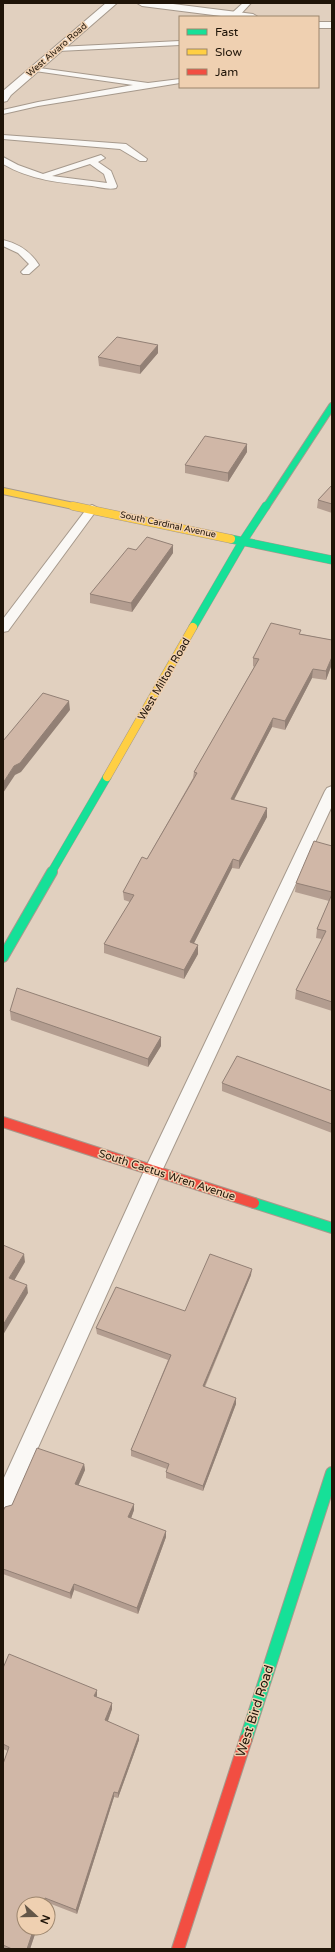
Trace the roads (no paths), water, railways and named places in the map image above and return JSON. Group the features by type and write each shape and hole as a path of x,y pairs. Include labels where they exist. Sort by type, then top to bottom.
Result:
{"street":[{"name":"West Alvaro Road","path":"3,99 7,93 112,3"},
{"path":"142,3 244,16"},
{"path":"319,25 332,25"},
{"name":"West Milton Road","path":"3,956 243,541 332,406"},
{"name":"South Cardinal Avenue","path":"3,491 332,560"},
{"name":"South Cactus Wren Avenue","path":"3,1122 332,1228"},
{"name":"West Bird Road","path":"178,1949 332,1473"}],"lane":[{"path":"235,15 247,3"},
{"path":"58,49 179,43"},
{"path":"35,69 148,85"},
{"path":"3,112 38,104 179,81"},
{"path":"3,137 126,147 143,159"},
{"path":"41,176 91,161 126,147"},
{"path":"3,160 20,171 41,176 113,186 108,173 91,161"},
{"path":"3,243 22,251 31,258 34,265 26,272"},
{"path":"3,628 92,509"},
{"path":"3,1504 153,1171 332,791"}]}
